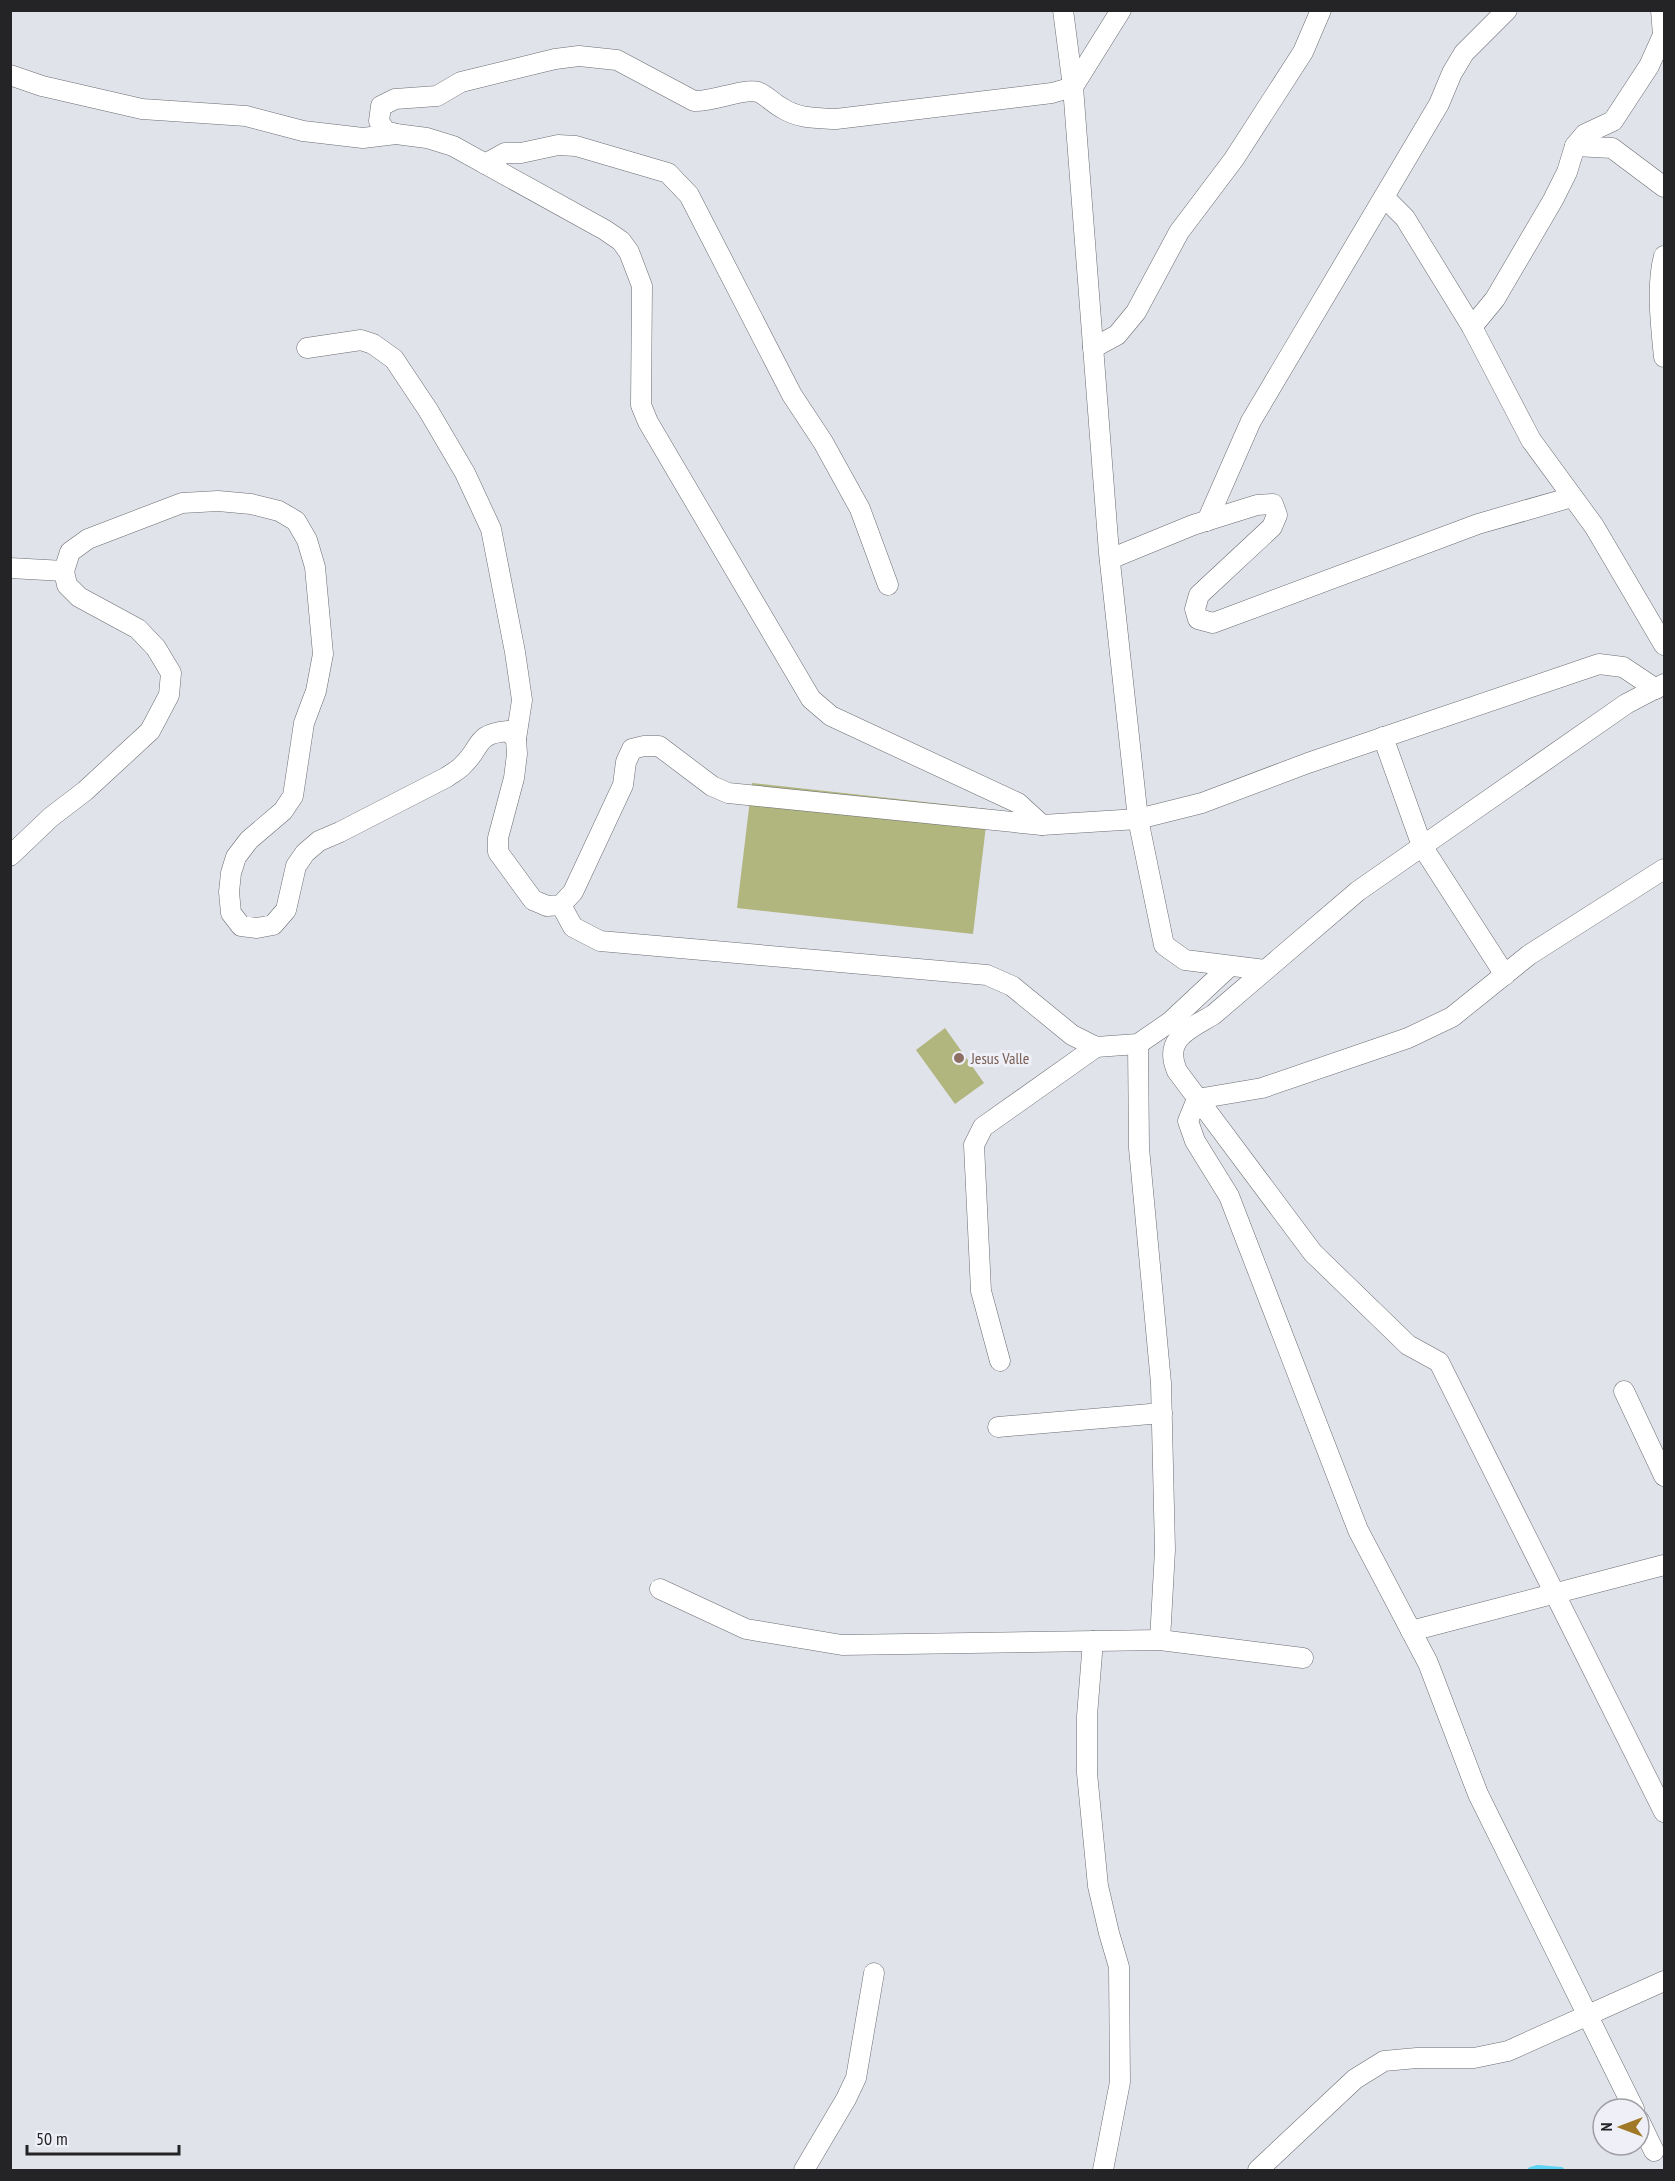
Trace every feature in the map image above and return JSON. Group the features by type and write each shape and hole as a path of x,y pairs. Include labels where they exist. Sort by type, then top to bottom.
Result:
{"street":[{"path":"1063,10 1073,87 1110,559 1138,819 1164,945 1185,960 1265,970"},
{"path":"1042,825 1018,803 831,716 811,699 640,405 642,286 629,252 621,241 453,146 427,138 386,131 379,121 381,106 395,99 437,96 461,82 555,59 579,56 617,60 694,101 706,102 743,92 758,92 784,110 801,117 836,119 1052,93 1073,87 1121,10"},
{"path":"1094,348 1117,335 1136,312 1179,232 1234,159 1303,52 1321,10"},
{"path":"1207,521 1251,421 1439,104 1452,73 1464,53 1507,10"},
{"path":"1472,327 1495,299 1553,200 1567,172 1575,146 1585,134 1613,121 1649,66 1663,35 1661,10"},
{"path":"10,75 42,86 142,109 246,116 303,131 363,138 396,134"},
{"path":"485,164 505,153 521,153 558,145 576,146 668,173 676,181 689,195 792,395 823,442 860,509 888,585"},
{"path":"1575,146 1612,148 1665,187"},
{"path":"1384,197 1405,218 1472,327 1530,440 1594,526 1665,645"},
{"path":"1665,256 1661,267 1661,328 1665,357"},
{"path":"308,348 361,340 373,344 394,359 428,410 465,473 492,529 522,700 516,739 514,778 498,838 498,852 533,900 547,906 561,905 573,892 623,786 626,762 632,749 644,746 659,746 712,786 728,793 1042,825 1138,819 1202,803 1383,737 1599,664 1623,667 1660,686"},
{"path":"1110,559 1207,521 1257,505 1273,504 1277,515 1272,527 1199,595 1195,609 1198,619 1213,623 1478,524 1572,496"},
{"path":"10,856 150,731 170,695 171,673 156,648 138,629 79,597 66,585 64,570 70,552 88,539 182,503 229,502 251,504 279,511 296,521 307,540 315,567 323,654 315,691 304,723 293,796 283,811 249,840 236,857 231,873 229,892 231,913 242,926 257,928 273,925 286,910 296,866 305,853 319,841 447,777 463,765 482,737 493,732 508,731 516,739"},
{"path":"10,568 64,570"},
{"path":"1660,686 1626,704 1358,891 1213,1014 1174,1041 1171,1058 1177,1071 1197,1099 1313,1253 1408,1345 1439,1362 1665,1812"},
{"path":"1383,737 1422,846 1505,975"},
{"path":"1197,1099 1262,1088 1408,1038 1452,1017 1530,955 1665,869"},
{"path":"561,905 573,927 600,940 987,975 1012,986 1072,1035 1096,1047 1138,1044 1170,1022 1230,966"},
{"path":"1138,1044 1139,1148 1161,1383 1166,1550 1160,1640"},
{"path":"1000,1361 981,1291 974,1145 983,1127 1096,1047"},
{"path":"1197,1099 1188,1121 1195,1141 1229,1196 1358,1530 1428,1663 1478,1794 1628,2097"},
{"path":"1624,1391 1665,1476"},
{"path":"998,1427 1162,1413"},
{"path":"1411,1631 1665,1565"},
{"path":"660,1589 746,1629 842,1645 1160,1640 1303,1658"},
{"path":"1094,1641 1087,1716 1087,1773 1098,1886 1119,1967 1120,2082 1103,2170"},
{"path":"804,2170 856,2078 874,1973"},
{"path":"1258,2170 1355,2079 1384,2061 1418,2058 1474,2058 1508,2050 1665,1981"},
{"path":"1651,2145 1654,2151"}],"green space":[{"path":"752,783 988,809 973,934 737,908"},
{"path":"945,1028 984,1083 955,1104 916,1050"}],"waterway":[{"path":"1531,2170 1538,2168 1561,2170"}],"place":[{"name":"Jesus Valle","path":"959,1058"}]}
